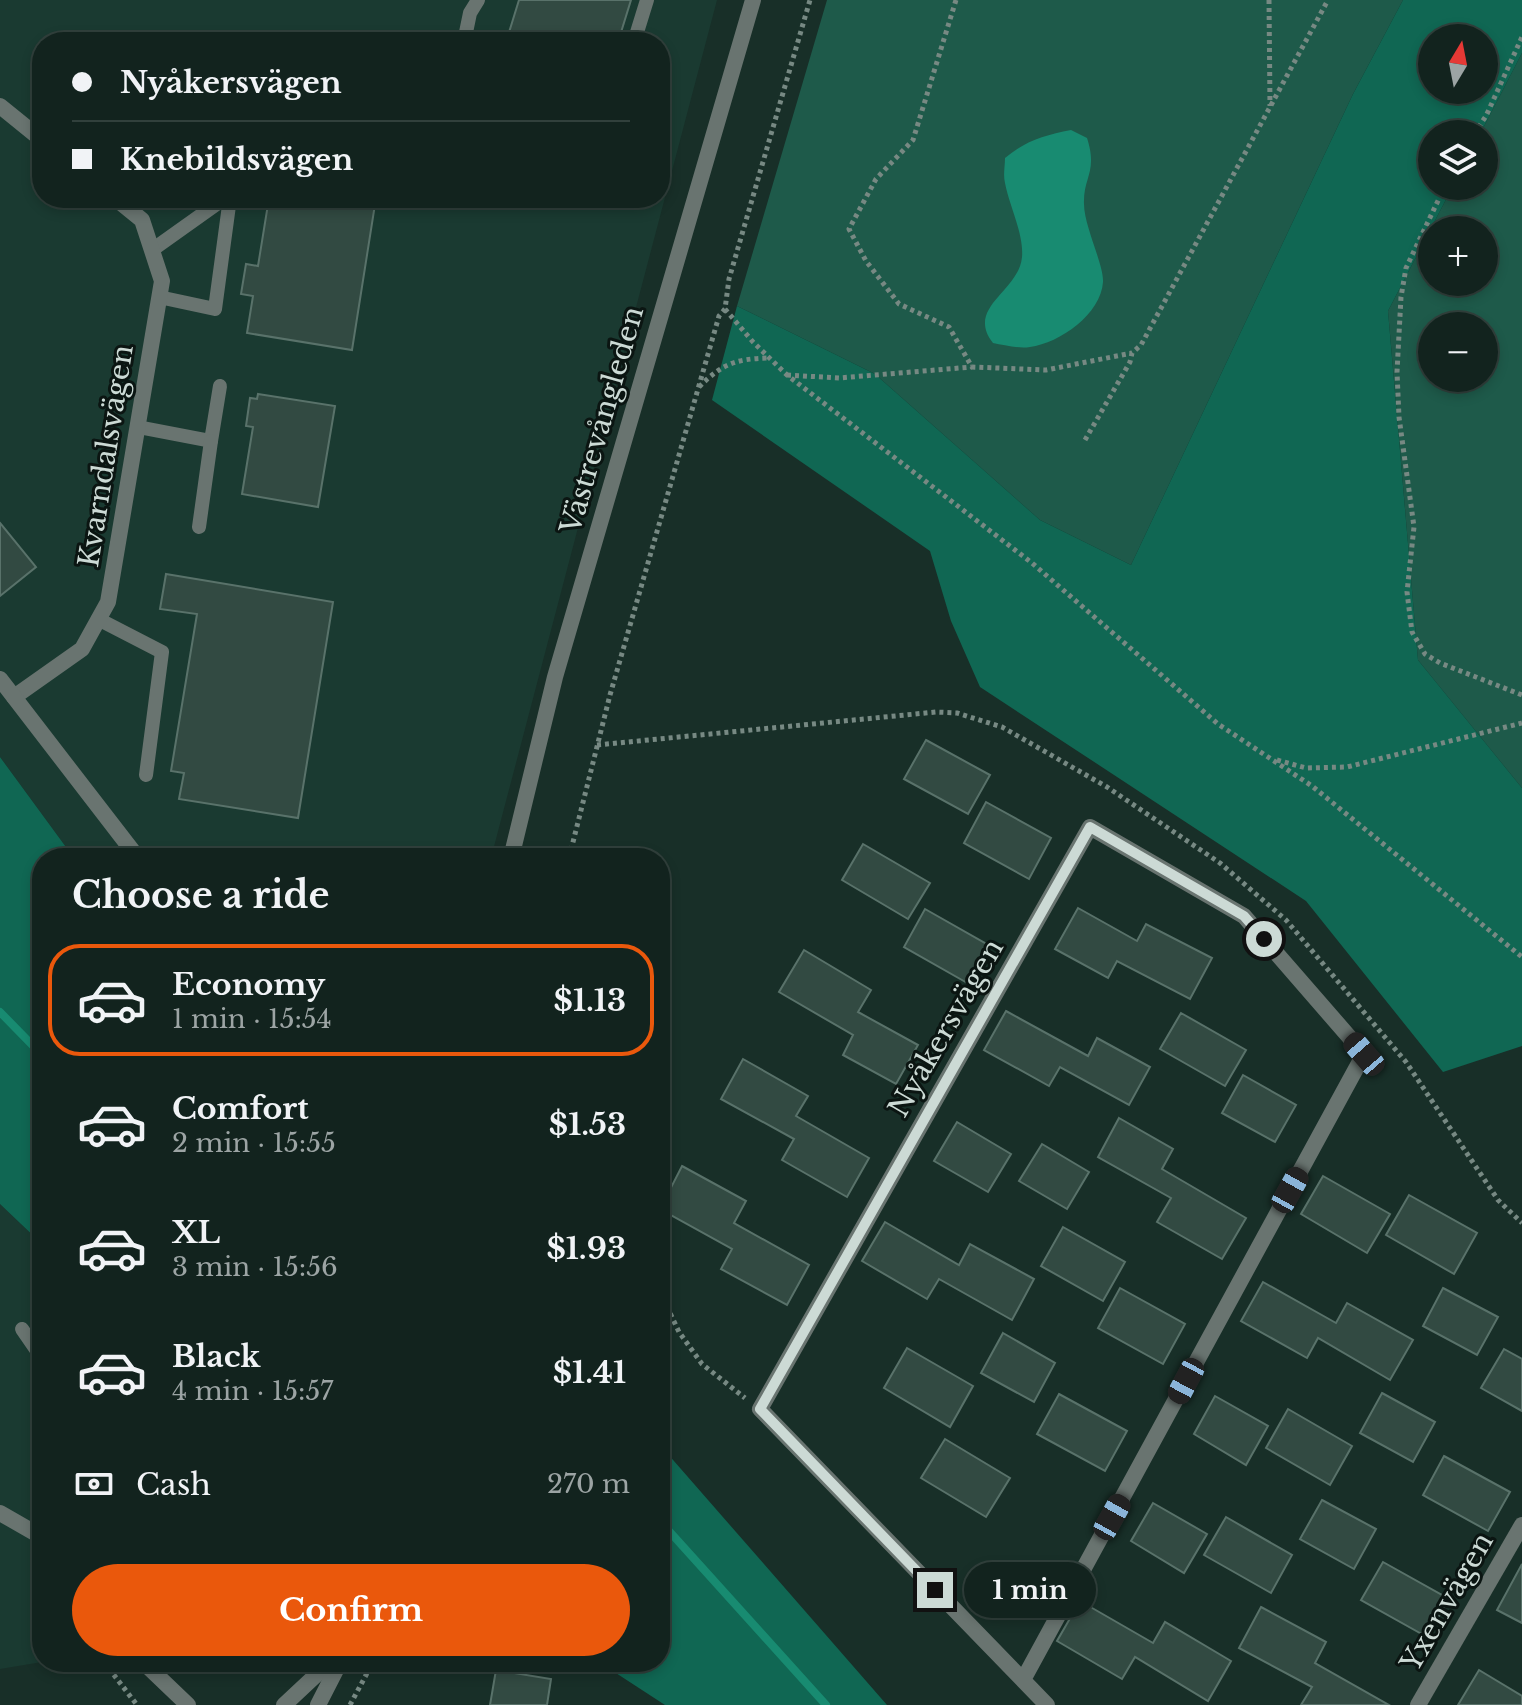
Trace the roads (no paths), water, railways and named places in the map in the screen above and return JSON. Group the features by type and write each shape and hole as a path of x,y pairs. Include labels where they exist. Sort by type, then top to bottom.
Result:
{"street":[{"name":"Västrevångleden","path":"513,848 555,677 753,0"},
{"path":"0,106 32,132"},
{"name":"Kvarndalsvägen","path":"14,697 82,649 108,602 162,281 142,220 127,208"},
{"path":"0,679 130,848"},
{"name":"Nyåkersvägen","path":"1090,827 1244,916 1364,1054 1023,1680 760,1409 1090,827"},
{"path":"0,1513 32,1531"},
{"name":"Yxenvägen","path":"1418,1705 1522,1525"},
{"path":"153,1672 188,1705"},
{"path":"284,1705 319,1672"},
{"path":"318,1705 335,1672"},
{"path":"1023,1680 1047,1705"}],"lane":[{"path":"466,32 470,13 478,0"},
{"path":"637,32 647,0"},
{"path":"152,250 213,208"},
{"path":"159,297 215,309 226,208"},
{"path":"199,527 220,386"},
{"path":"138,427 211,441"},
{"path":"98,619 162,652 146,775"},
{"path":"22,1329 32,1344"}],"waterway":[{"path":"0,1012 32,1045"},
{"path":"670,1532 826,1705"}]}
